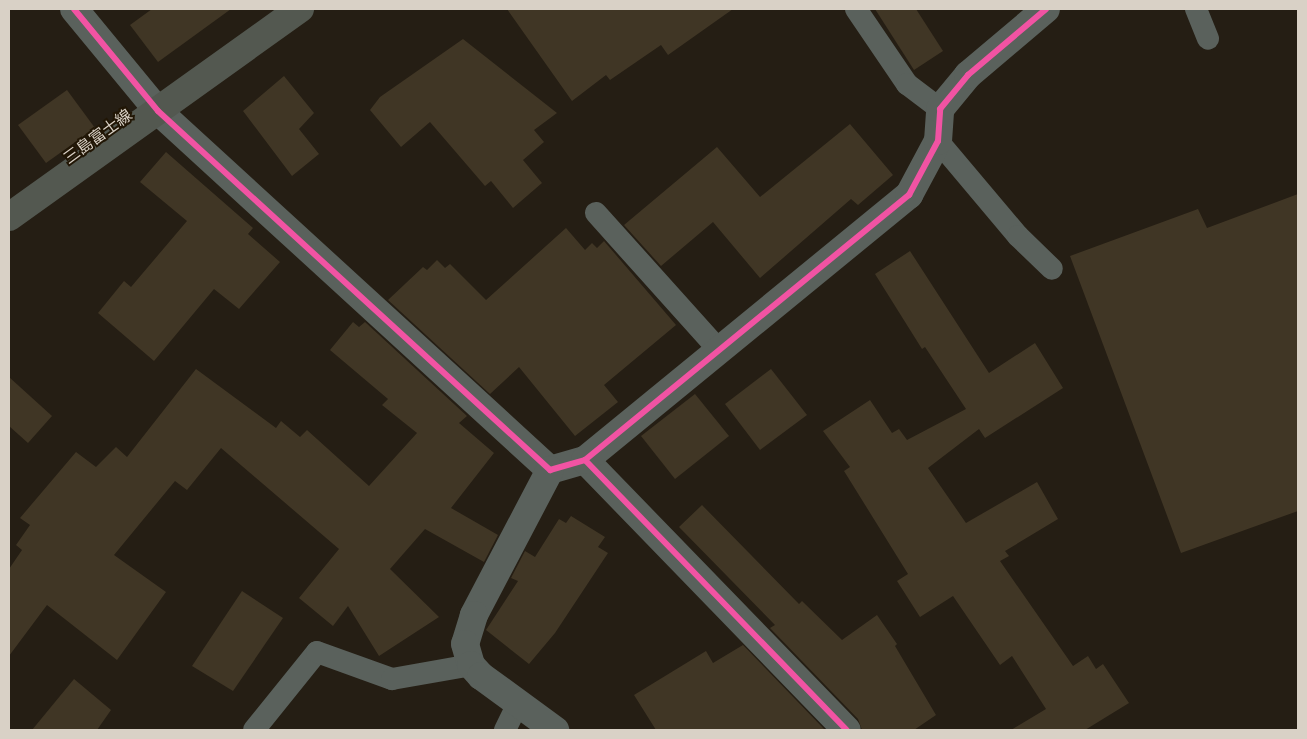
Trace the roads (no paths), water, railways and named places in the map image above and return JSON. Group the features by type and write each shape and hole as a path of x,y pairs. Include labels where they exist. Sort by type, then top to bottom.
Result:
{"main road":[{"name":"三島富士線","path":"9,217 300,9"}],"street":[{"path":"74,9 158,111 550,470"},
{"path":"556,730 518,703 471,664 465,644 474,615 550,470 585,460 909,195 938,141 940,109 968,75 1046,9"},
{"path":"585,460 847,730"}],"lane":[{"path":"856,9 907,84 940,109"},
{"path":"1196,9 1208,38"},
{"path":"938,141 1018,236 1052,269"},
{"path":"596,213 719,350"},
{"path":"254,730 317,652 392,680 471,664"},
{"path":"505,730 518,703"}]}
